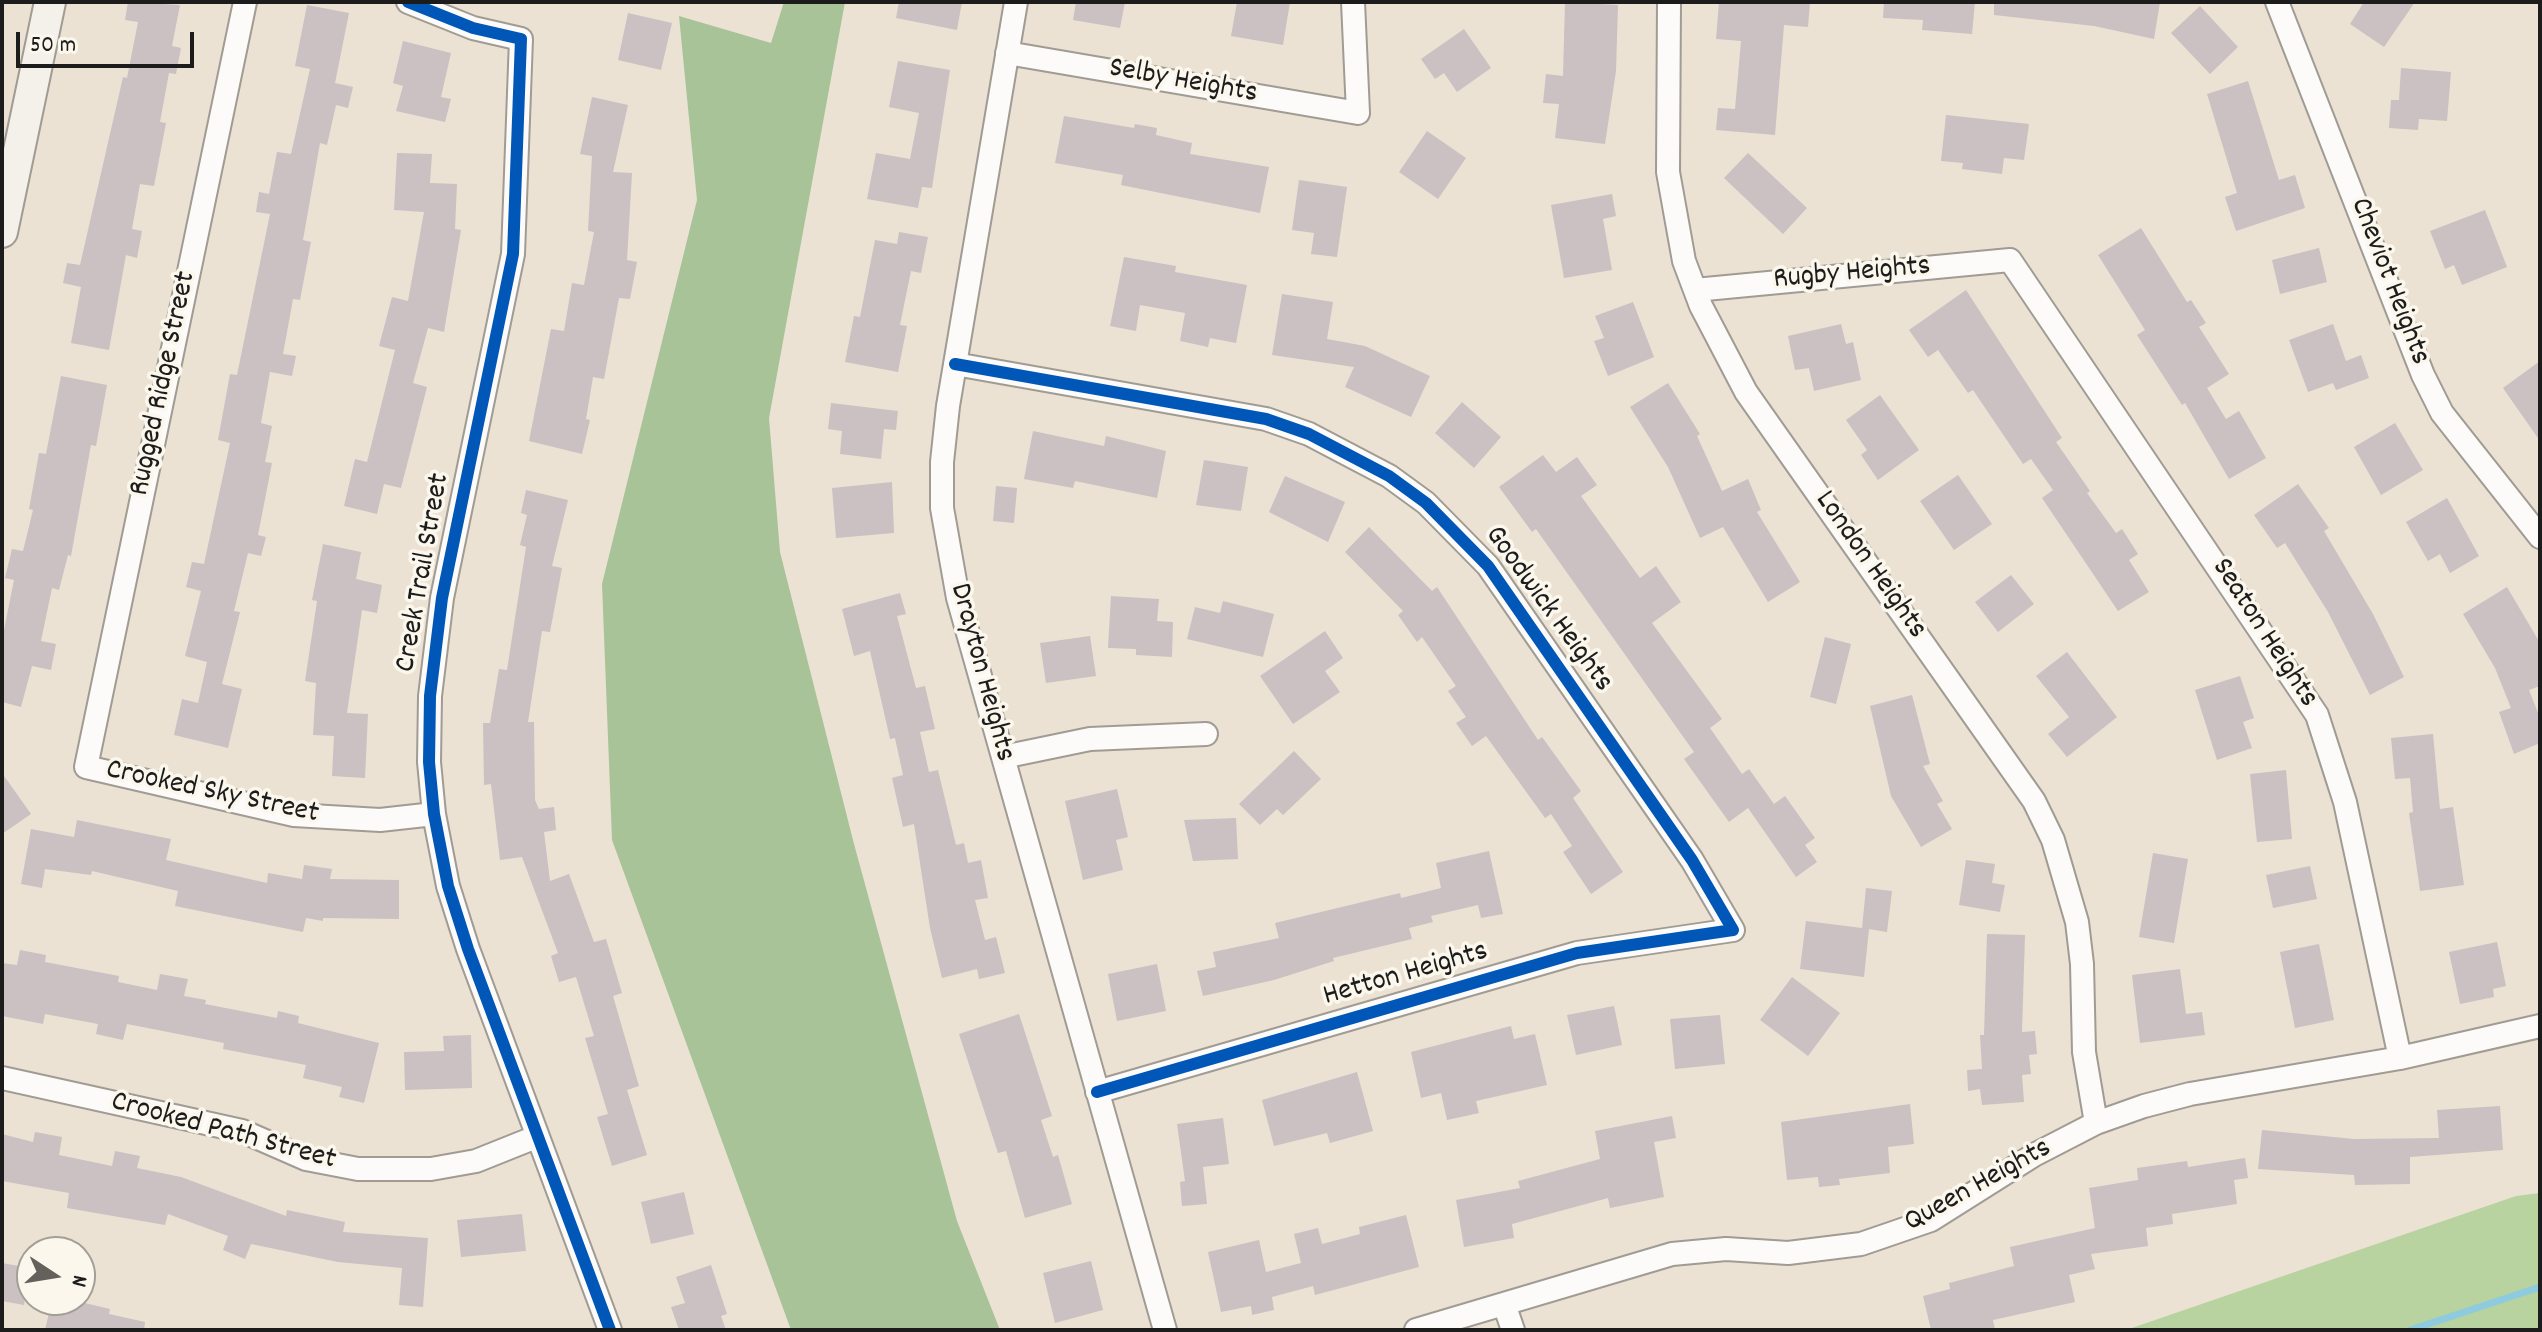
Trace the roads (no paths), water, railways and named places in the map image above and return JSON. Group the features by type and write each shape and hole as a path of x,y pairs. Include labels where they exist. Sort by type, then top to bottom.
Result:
{"main road":[{"path":"2,232 50,2"}],"street":[{"name":"Rugged Ridge Street","path":"86,767 245,2"},
{"name":"Creek Trail Street","path":"408,2 473,28 521,39 513,254 442,598 430,696 429,762 434,814 448,886 468,949 610,1330"},
{"name":"Drayton Heights","path":"1016,2 955,364 942,462 947,553 1165,1330"},
{"name":"Selby Heights","path":"1007,53 1358,113 1353,2"},
{"name":"London Heights","path":"1669,2 1668,172 1674,217 1695,290 1746,392 2034,801 2053,840 2077,922 2082,964 2084,1052 2096,1123"},
{"name":"Cheviot Heights","path":"2277,2 2423,375 2442,413 2540,537"},
{"name":"Rugby Heights","path":"1695,290 2010,260"},
{"name":"Seaton Heights","path":"2010,260 2317,715 2345,802 2400,1058"},
{"name":"Goodwick Heights","path":"955,364 1266,419 1350,453 1389,476 1426,503 1488,566 1692,860 1733,930"},
{"path":"1003,757 1090,739 1206,734"},
{"name":"Crooked Sky Street","path":"86,767 294,815 380,820 434,814"},
{"name":"Hetton Heights","path":"1097,1092 1577,953 1733,930"},
{"name":"Queen Heights","path":"1416,1330 1672,1254 1726,1249 1788,1253 1825,1251 1896,1234 1963,1202 2034,1155 2096,1123 2190,1094 2400,1058 2540,1026"},
{"name":"Crooked Path Street","path":"2,1078 228,1128 306,1159 358,1169 431,1169 476,1161 536,1137"},
{"path":"1504,1304 1513,1330"}],"waterway":[{"path":"2410,1330 2540,1287"}]}
